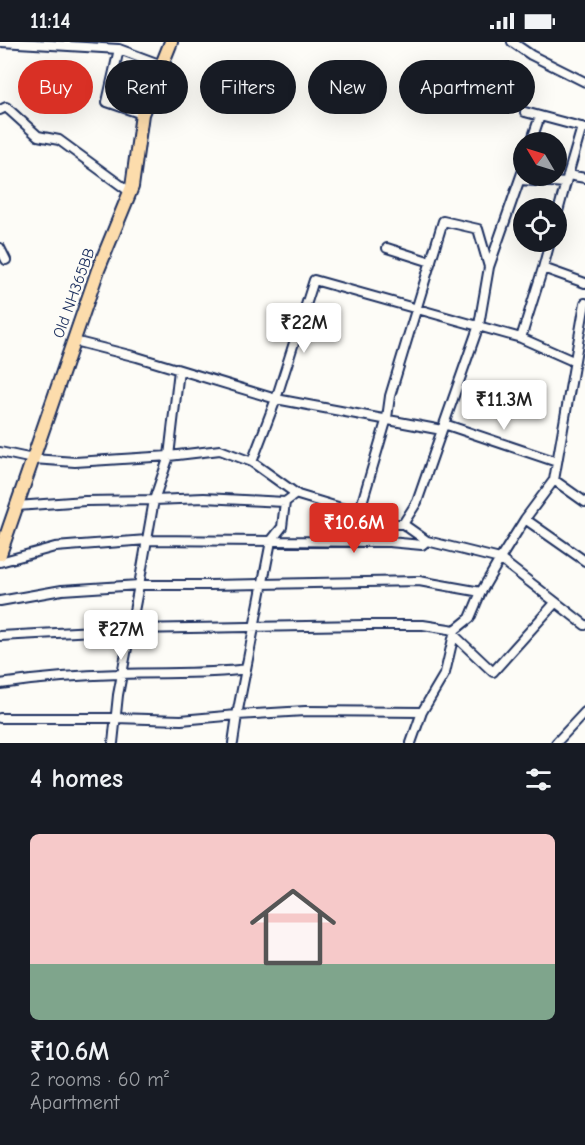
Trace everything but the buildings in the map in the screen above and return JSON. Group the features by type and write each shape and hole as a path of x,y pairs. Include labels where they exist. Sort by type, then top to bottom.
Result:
{"main road":[{"name":"Old NH365BB","path":"164,60 171,42"},
{"name":"Old NH365BB","path":"0,555 98,270 130,192 142,114"}],"street":[{"path":"1,42 119,50 148,60"},
{"path":"512,42 531,55 585,82"},
{"path":"117,60 119,50"},
{"path":"0,110 6,107 38,136 59,140 130,192"},
{"path":"532,114 584,127 567,179 585,178"},
{"path":"534,132 540,116"},
{"path":"403,524 417,502 479,325 489,267 518,186"},
{"path":"359,513 387,418 390,396 443,221 478,228 489,267"},
{"path":"0,248 6,260"},
{"path":"387,248 431,262"},
{"path":"521,338 547,252"},
{"path":"543,268 585,283"},
{"path":"252,462 276,399 314,280 479,325 521,338 573,360"},
{"path":"411,743 422,712 446,673 454,633 470,618 481,592 500,559 525,519 554,480 573,360 585,303"},
{"path":"74,341 276,399 443,427 557,462"},
{"path":"113,743 122,674 154,500 169,456 179,370"},
{"path":"0,452 33,459 75,462 220,450 252,462 297,494 394,524 403,524 427,541 500,559 585,625"},
{"path":"554,480 585,502"},
{"path":"16,506 85,501 204,498 285,502 297,494"},
{"path":"233,743 271,541 282,527 285,502"},
{"path":"525,519 585,561"},
{"path":"0,562 55,547 147,540 422,544 427,541"},
{"path":"0,601 62,590 139,585 420,581 481,592"},
{"path":"0,636 132,629 423,625 454,633 493,672 555,603"},
{"path":"0,684 45,677 216,673 246,669"},
{"path":"0,718 115,717 181,720 305,711 422,712"},
{"path":"556,743 585,712"}]}
